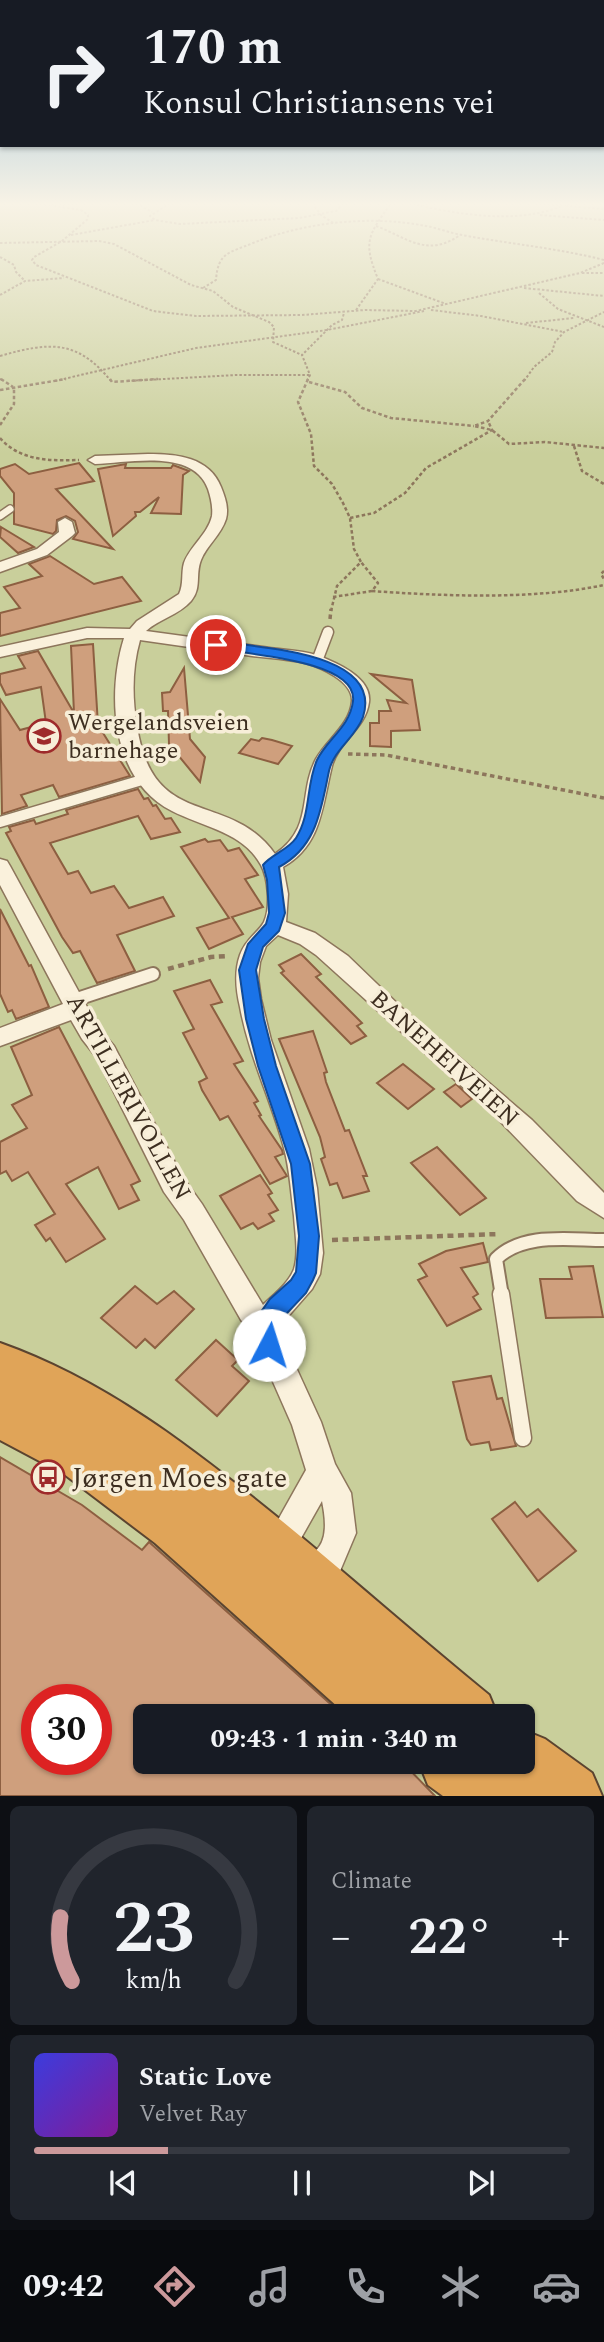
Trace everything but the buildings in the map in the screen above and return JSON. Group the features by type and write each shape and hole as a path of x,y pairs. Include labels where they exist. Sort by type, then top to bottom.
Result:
{"highway":[{"path":"0,1368 37,1383 117,1429 205,1493 279,1575 385,1704"},
{"path":"0,1411 83,1455 175,1523 279,1575 450,1704"},
{"path":"535,1771 569,1796"},
{"path":"467,1774 495,1796"}],"street":[{"path":"95,460 184,459 201,467 215,482 219,514 215,528 192,561 190,569 193,581 186,596 134,634 125,663 128,740 142,780 160,797 187,811 221,822 244,836 262,850 271,865 277,913 274,927 256,944 247,978 267,1066 300,1164 309,1236 306,1273 299,1287 277,1306 263,1325"},
{"path":"0,567 42,552 66,533 65,522"},
{"path":"0,652 87,633 134,634 317,661 346,676 357,687 360,699 355,720 324,761 312,817 302,841 285,857 271,865"},
{"name":"ARTILLERIVOLLEN","path":"0,866 90,1033 106,1052 173,1184 193,1212 251,1311 263,1325 269,1345 306,1422 322,1472 336,1493 340,1533 329,1560 320,1568 279,1575"},
{"name":"BANEHEIVEIEN","path":"274,927 286,928 342,963 396,1016 509,1113 587,1197 604,1208"},
{"path":"0,1037 76,1004"},
{"path":"279,1575 322,1472"}],"lane":[{"path":"0,516 10,509"},
{"path":"317,661 328,632"},
{"path":"0,822 142,780"},
{"path":"76,1004 153,974"},
{"path":"523,1438 495,1259 501,1250 523,1243 604,1240"}],"path":[{"path":"89,287 153,311 173,315 427,310 565,332"},
{"path":"200,287 219,294 233,307 269,321 274,327 273,342 302,355 310,375 298,402 311,434 314,466 332,484 350,518 354,549 378,583 372,591"},
{"path":"356,311 373,287"},
{"path":"400,287 448,305"},
{"path":"0,390 69,379 195,348 419,314 522,287 539,293 587,290 604,296"},
{"path":"539,293 542,300 576,318 604,327"},
{"path":"302,355 327,330 342,320 344,312"},
{"path":"474,426 488,421 534,367 552,352 555,342 565,332 584,320 604,313"},
{"path":"521,323 576,318"},
{"path":"0,356 33,348 65,346 88,355 112,382 236,375 310,375"},
{"path":"0,379 14,388"},
{"path":"309,382 345,392 362,408 391,418 492,430"},
{"path":"0,425 15,404 14,388"},
{"path":"488,421 492,430 509,444 545,442 604,447"},
{"path":"350,518 374,513 405,493 419,480 426,468 492,430"},
{"path":"0,438 21,456 95,460"},
{"path":"574,446 576,466 604,484"},
{"path":"328,632 333,597 342,579 358,568 361,562"},
{"path":"604,571 601,574 604,579"},
{"path":"333,597 372,591 440,596 577,592 604,585"},
{"path":"331,752 386,755 604,798"},
{"path":"153,974 211,957"},
{"path":"309,1236 338,1241 511,1234 523,1243"}],"green space":[{"path":"0,287 604,287 604,1796 0,1796"}],"place":[{"name":"Wergelandsveien barnehage","path":"44,736"},
{"name":"Jørgen Moes gate","path":"48,1477"}],"route":[{"path":"216,645 317,661 346,676 357,687 360,699 355,720 324,761 312,817 302,841 285,857 271,865 275,880 277,913 274,927 256,944 248,970 247,978 255,1019 267,1066 294,1139 300,1164 309,1236 306,1273 299,1287 277,1306 263,1325 269,1345"}]}
